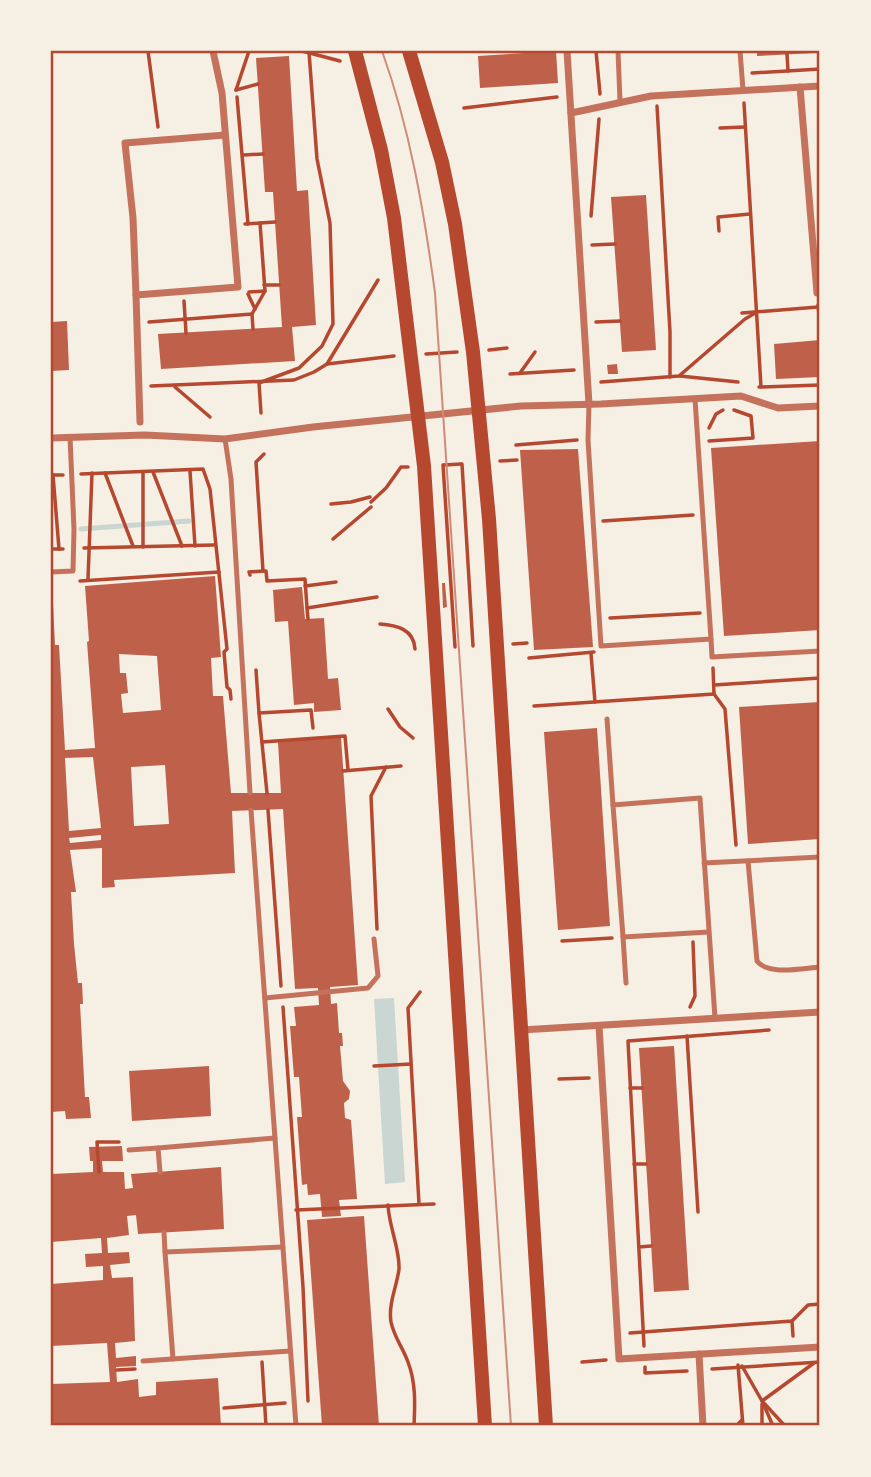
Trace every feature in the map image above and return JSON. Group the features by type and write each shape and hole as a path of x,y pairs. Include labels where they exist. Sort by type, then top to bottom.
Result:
{"main road":[{"path":"355,51 378,136 394,218 424,466 485,1426"},
{"path":"409,51 442,162 455,224 479,411 489,519 546,1426"}],"street":[{"path":"136,295 238,287 222,93 213,51"},
{"path":"567,51 589,404"},
{"path":"571,113 652,96 820,86"},
{"path":"800,87 817,293 820,293"},
{"path":"140,422 132,218 125,143 225,135"},
{"path":"51,438 145,435 225,439 313,427 522,406 741,396 778,408 820,406"},
{"path":"520,1030 820,1012"},
{"path":"599,1026 619,1359 820,1347"},
{"path":"699,1354 704,1426"}],"lane":[{"path":"618,51 620,101"},
{"path":"740,51 743,90"},
{"path":"695,399 712,657 820,651"},
{"path":"589,404 589,449 601,646 711,639"},
{"path":"51,572 73,571 70,436"},
{"path":"225,439 230,479 250,793"},
{"path":"607,719 626,983"},
{"path":"613,805 699,798 715,1018"},
{"path":"251,810 296,1426"},
{"path":"704,863 820,857"},
{"path":"748,861 757,961 770,969 820,967"},
{"path":"623,937 709,932"},
{"path":"265,998 368,988 378,976 376,938"},
{"path":"129,1150 275,1138"},
{"path":"158,1148 160,1172"},
{"path":"164,1232 173,1359"},
{"path":"165,1252 283,1247"},
{"path":"143,1361 290,1351"}],"path":[{"path":"148,51 160,140"},
{"path":"249,51 236,90 258,84"},
{"path":"302,51 340,61"},
{"path":"596,51 600,97"},
{"path":"259,383 299,368 322,346 332,324 330,223 317,159 309,52"},
{"path":"787,54 788,71"},
{"path":"742,74 820,69"},
{"path":"743,90 761,387"},
{"path":"464,108 570,97"},
{"path":"657,104 670,332 670,377"},
{"path":"591,224 599,118"},
{"path":"720,128 745,127"},
{"path":"243,155 262,154"},
{"path":"719,231 718,217 751,214"},
{"path":"260,223 275,222"},
{"path":"591,234 593,256"},
{"path":"592,245 615,244"},
{"path":"327,364 378,280"},
{"path":"264,285 279,285"},
{"path":"247,292 255,309"},
{"path":"742,313 819,307 820,325"},
{"path":"596,311 597,334"},
{"path":"679,376 745,319 757,312"},
{"path":"252,314 253,329"},
{"path":"185,319 186,333"},
{"path":"596,322 620,321"},
{"path":"488,350 507,348"},
{"path":"431,354 454,352"},
{"path":"520,373 535,352"},
{"path":"150,386 294,380 327,364 392,356"},
{"path":"510,374 574,370"},
{"path":"599,383 679,376 726,379 761,387 820,385"},
{"path":"259,383 261,413"},
{"path":"173,386 210,417"},
{"path":"707,441 752,438 751,416 741,411 726,409 716,414"},
{"path":"516,445 577,440"},
{"path":"264,454 256,462 263,571 266,571 267,581 305,579 308,619"},
{"path":"500,461 517,460"},
{"path":"437,466 462,464 463,512 474,646"},
{"path":"443,465 455,606 455,647"},
{"path":"333,539 386,488 401,467 408,467"},
{"path":"72,474 203,469 210,489 226,649 227,687 230,690 231,704"},
{"path":"190,471 195,546"},
{"path":"143,472 144,547"},
{"path":"153,472 182,546"},
{"path":"88,579 92,473"},
{"path":"105,473 134,547"},
{"path":"53,475 59,549"},
{"path":"331,504 370,502"},
{"path":"600,522 703,515"},
{"path":"73,548 214,545"},
{"path":"250,585 249,572 263,571"},
{"path":"74,582 88,579 199,576 219,572"},
{"path":"305,586 336,582"},
{"path":"306,606 377,597"},
{"path":"606,619 709,612"},
{"path":"380,624 393,625 407,632 415,643 415,649"},
{"path":"511,644 527,643"},
{"path":"529,658 591,654 601,646"},
{"path":"591,654 595,702"},
{"path":"712,657 715,695 725,709 736,845"},
{"path":"256,662 267,793"},
{"path":"714,685 820,678"},
{"path":"534,706 715,695"},
{"path":"388,709 400,727 414,738"},
{"path":"259,713 311,710 313,729"},
{"path":"262,742 345,736 346,770 401,766"},
{"path":"376,938 371,796 386,767"},
{"path":"268,810 303,1287 308,1413"},
{"path":"688,1011 695,996 692,933"},
{"path":"562,941 623,937"},
{"path":"419,1205 408,1008 420,992"},
{"path":"644,1349 628,1041 775,1029"},
{"path":"687,1036 698,1212"},
{"path":"374,1066 411,1064"},
{"path":"287,1072 294,1072"},
{"path":"559,1079 602,1077"},
{"path":"630,1088 642,1088"},
{"path":"99,1172 97,1142 128,1142 129,1150"},
{"path":"634,1164 646,1164"},
{"path":"280,1211 434,1204"},
{"path":"388,1205 389,1224 399,1268 391,1321 408,1362 414,1387 414,1426"},
{"path":"639,1247 651,1246"},
{"path":"303,1287 312,1286"},
{"path":"618,1335 792,1321 808,1305 820,1304"},
{"path":"262,1353 266,1426"},
{"path":"582,1362 619,1359"},
{"path":"645,1366 645,1373 819,1361"},
{"path":"762,1401 819,1361"},
{"path":"740,1367 762,1401 773,1426"},
{"path":"740,1367 743,1426"},
{"path":"762,1401 762,1426"},
{"path":"762,1401 785,1426"},
{"path":"224,1408 294,1403"},
{"path":"736,1426 742,1420"}],"shaded area":[{"path":"394,998 405,1182 385,1184 374,999"}],"building":[{"path":"556,51 558,83 480,88 478,56"},
{"path":"757,51 815,51 815,53 757,56"},
{"path":"289,56 297,191 308,190 316,325 292,327 295,361 161,369 158,334 282,327 273,192 265,192 256,58"},
{"path":"646,195 656,350 622,352 611,197"},
{"path":"67,321 69,370 51,371 51,322"},
{"path":"820,340 820,377 776,379 774,344"},
{"path":"617,364 618,374 608,374 607,365"},
{"path":"820,441 820,630 724,636 711,448"},
{"path":"578,449 593,647 534,650 520,450"},
{"path":"215,576 221,657 211,658 213,696 223,696 231,793 281,793 278,742 341,737 358,985 330,987 331,1004 337,1003 339,1033 342,1033 343,1046 340,1046 343,1081 350,1091 349,1099 344,1103 345,1118 351,1120 357,1199 339,1200 341,1216 322,1217 320,1194 308,1195 307,1184 302,1185 297,1117 302,1117 299,1077 294,1077 290,1026 296,1026 294,1007 319,1005 318,988 295,989 283,809 232,811 235,873 114,880 115,887 102,888 102,848 70,850 76,892 71,892 74,944 78,983 82,983 83,1004 80,1004 85,1097 89,1097 91,1118 66,1119 65,1111 51,1112 51,603 55,645 59,645 65,750 95,748 85,586","holes":["119,654 157,656 161,710 123,713 121,694 128,693 126,673 120,673","93,757 101,828 69,831 65,758","165,765 169,824 134,826 131,767","101,835 101,840 70,843 69,838"]},
{"path":"442,583 445,583 447,607 443,608"},
{"path":"302,587 305,619 324,618 328,679 338,678 341,710 314,712 314,703 294,705 288,621 275,622 273,590"},
{"path":"820,702 820,839 748,844 739,707"},
{"path":"597,728 610,926 558,930 544,732"},
{"path":"674,1046 689,1290 654,1292 639,1048"},
{"path":"209,1066 211,1116 132,1121 129,1071"},
{"path":"122,1146 123,1161 102,1161 103,1172 124,1172 125,1189 133,1188 131,1174 221,1167 224,1229 138,1234 136,1215 127,1216 129,1235 107,1238 108,1253 129,1252 130,1263 110,1265 112,1278 133,1277 135,1341 115,1343 116,1358 136,1356 136,1366 116,1367 117,1382 138,1379 139,1397 156,1395 156,1382 218,1378 221,1426 51,1426 51,1384 110,1382 107,1343 51,1346 51,1284 103,1280 103,1266 86,1267 85,1254 102,1253 101,1238 51,1242 51,1174 93,1172 89,1147"},
{"path":"364,1216 379,1426 322,1426 307,1220"}],"waterway":[{"path":"81,529 189,521"}],"tram line":[{"path":"382,51 401,110 415,170 435,293 511,1426"}]}
